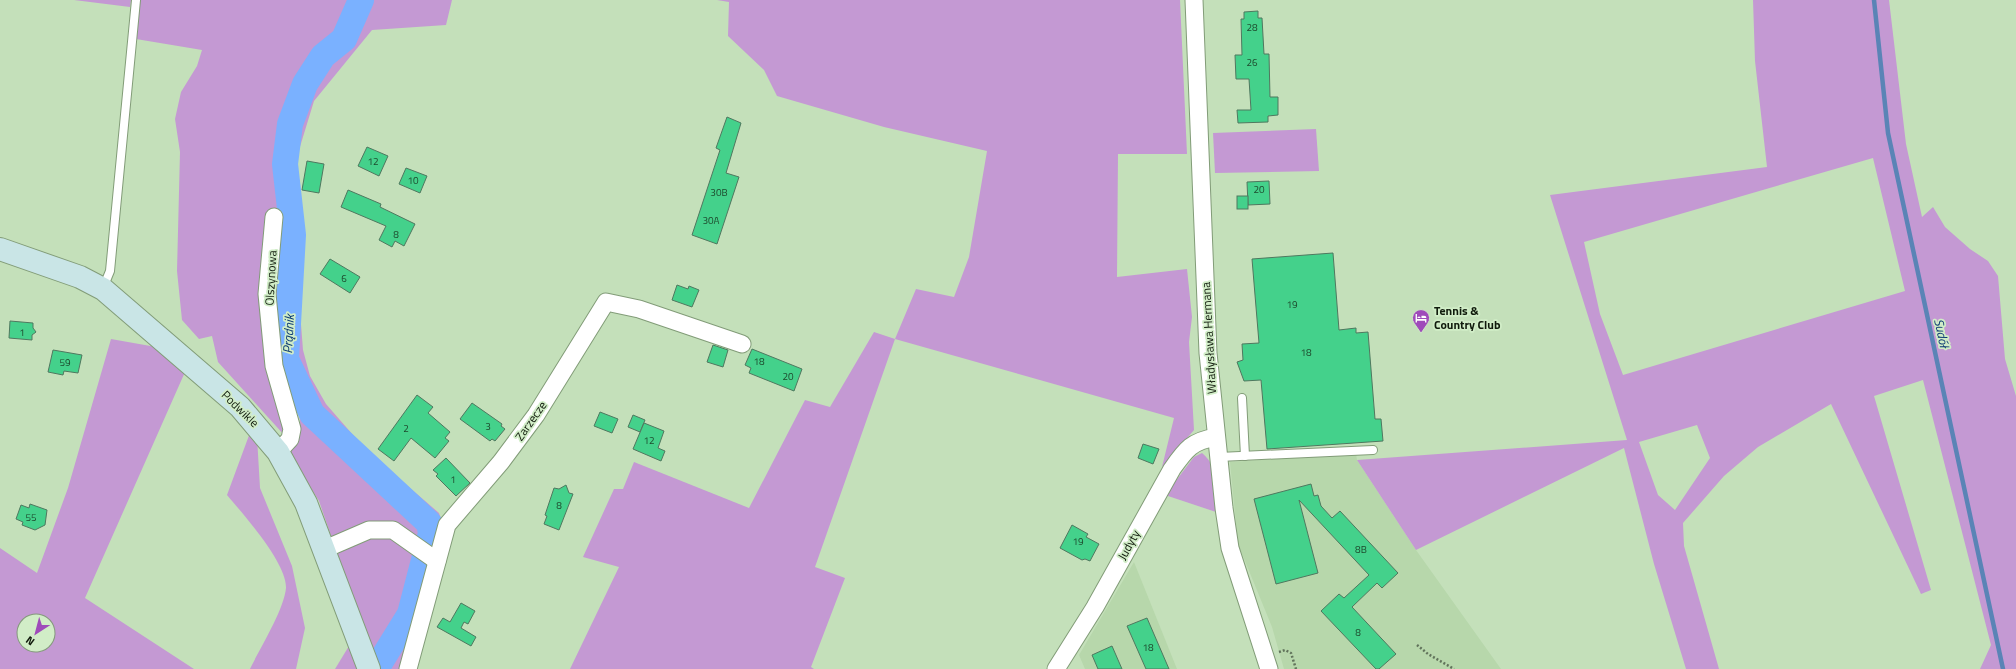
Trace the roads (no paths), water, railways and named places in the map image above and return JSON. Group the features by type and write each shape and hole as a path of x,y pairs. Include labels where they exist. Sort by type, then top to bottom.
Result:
{"street":[{"name":"Władysława Hermana","path":"1194,0 1207,334 1216,438 1230,548 1269,669"},
{"name":"Olszynowa","path":"274,217 268,294 274,366 292,429 290,439 278,452"},
{"name":"Podwikle","path":"0,249 80,278 103,289 240,407 278,452 306,502 325,549 366,662"},
{"name":"Zarzecze","path":"408,669 436,560 447,525 501,462 536,415 606,302 639,309 742,344"},
{"name":"Judyty","path":"1056,669 1095,607 1172,469 1182,454 1201,440 1216,438"},
{"path":"325,549 369,530 392,530 436,560"}],"lane":[{"path":"103,289 110,271 136,0"},
{"path":"1242,398 1245,456"},
{"path":"1219,457 1373,450"}],"waterway":[{"name":"Prądnik","path":"361,0 344,39 323,56 305,84 290,124 285,164 293,235 286,359 312,414 429,523 431,533 410,614 376,669"},
{"name":"Sudół","path":"1874,0 1888,133 2003,669"}],"place":[{"name":"Tennis & Country Club","path":"1421,333"}]}
